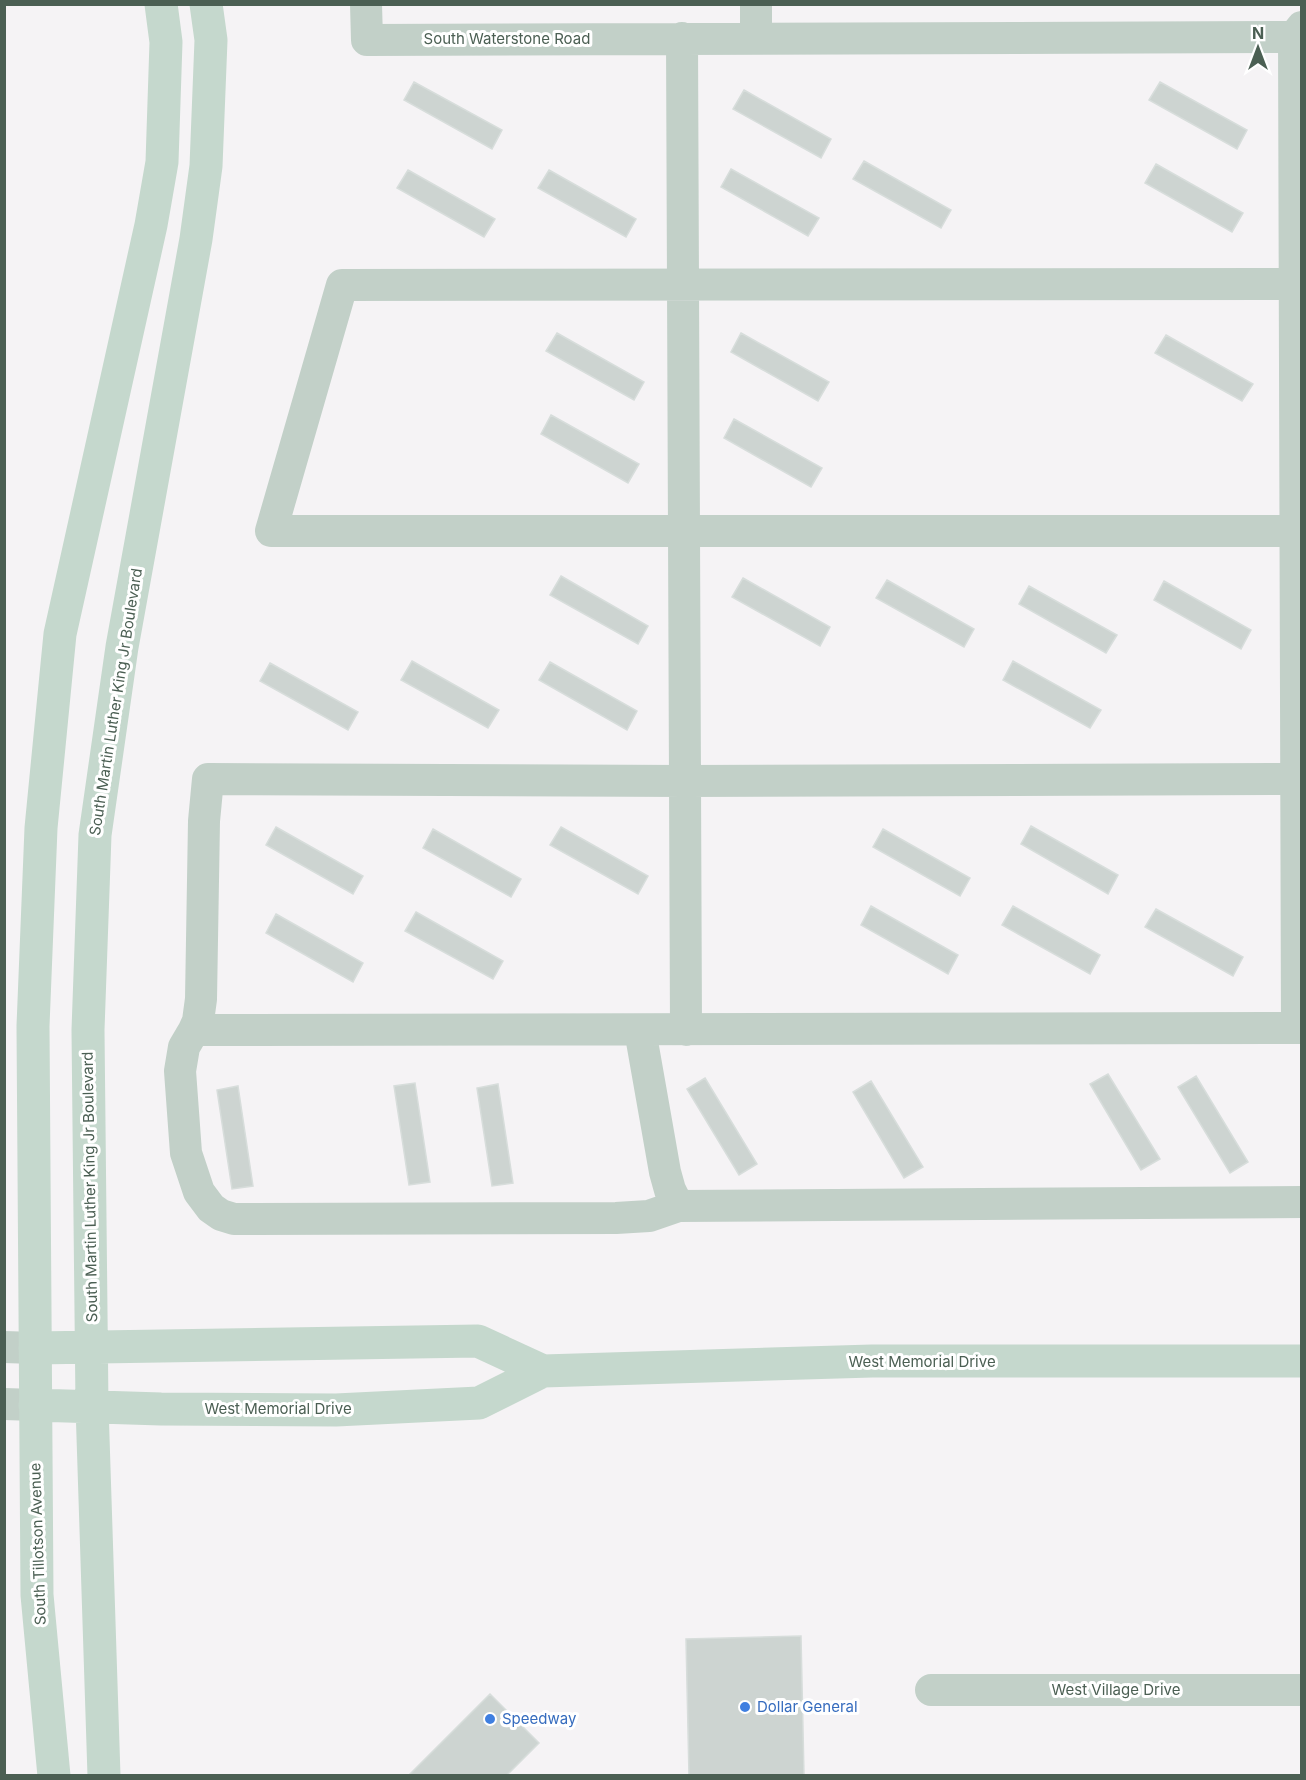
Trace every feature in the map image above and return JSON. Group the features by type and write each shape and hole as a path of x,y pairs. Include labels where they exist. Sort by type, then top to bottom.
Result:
{"main road":[{"path":"20,1347 41,828 60,634 151,225 162,162 166,42 161,4"},
{"name":"South Martin Luther King Jr Boulevard","path":"92,1406 87,1030 95,835 123,647 196,239 206,166 211,40 206,4"},
{"name":"West Memorial Drive","path":"20,1347 478,1341 543,1371"},
{"name":"South Tillotson Avenue","path":"20,1347 20,1404 54,1776"},
{"name":"West Memorial Drive","path":"20,1404 336,1410 479,1403 543,1371 872,1361 1302,1361"},
{"path":"92,1406 104,1776"}],"street":[{"name":"South Waterstone Road","path":"366,4 367,40 682,38"},
{"path":"756,4 756,38"},
{"path":"194,1030 686,1030 1299,1028 1294,284 1298,32 682,38 686,1030"},
{"path":"1294,284 342,285 271,531 1296,531"},
{"path":"1297,779 685,781 208,779 204,821 201,999 198,1021 184,1047 180,1071 186,1154 199,1192 211,1208 221,1215 234,1219 616,1218 649,1216 678,1206 1302,1202"},
{"path":"640,1030 665,1172 678,1206"},
{"name":"West Village Drive","path":"931,1690 1302,1690"}],"building":[{"path":"414,82 502,130 492,149 404,100"},
{"path":"1160,82 1247,130 1237,149 1149,100"},
{"path":"744,90 831,139 821,158 733,109"},
{"path":"864,161 951,210 941,228 853,179"},
{"path":"1156,164 1243,213 1232,232 1145,183"},
{"path":"731,169 819,218 808,236 721,187"},
{"path":"408,170 495,219 484,237 397,188"},
{"path":"549,170 636,219 626,237 538,188"},
{"path":"557,333 644,382 634,400 546,351"},
{"path":"741,333 829,382 818,401 731,352"},
{"path":"1166,335 1253,384 1242,401 1155,353"},
{"path":"551,415 639,464 628,483 541,434"},
{"path":"734,419 822,468 811,487 724,438"},
{"path":"561,576 648,626 638,644 550,595"},
{"path":"743,578 830,627 820,646 732,597"},
{"path":"887,580 974,629 964,647 876,598"},
{"path":"1164,581 1251,630 1241,649 1154,600"},
{"path":"1029,586 1117,635 1106,653 1019,604"},
{"path":"412,661 499,710 488,728 401,680"},
{"path":"1013,661 1101,710 1090,728 1003,680"},
{"path":"550,662 637,711 627,730 539,680"},
{"path":"270,663 358,712 348,730 260,681"},
{"path":"1031,826 1118,875 1108,894 1021,844"},
{"path":"276,827 363,876 353,894 266,845"},
{"path":"561,827 648,876 638,894 550,845"},
{"path":"433,829 521,879 511,897 423,848"},
{"path":"883,829 970,878 960,896 873,847"},
{"path":"871,906 958,955 948,974 861,925"},
{"path":"1013,906 1100,955 1090,974 1002,925"},
{"path":"1156,909 1243,957 1233,976 1145,927"},
{"path":"416,912 503,961 493,979 405,931"},
{"path":"276,914 363,963 353,982 266,933"},
{"path":"1108,1074 1160,1159 1141,1170 1090,1084"},
{"path":"1196,1076 1248,1162 1230,1173 1178,1087"},
{"path":"705,1078 757,1164 739,1175 687,1089"},
{"path":"871,1081 923,1167 904,1178 853,1092"},
{"path":"415,1083 430,1182 409,1185 394,1086"},
{"path":"498,1084 513,1183 492,1186 477,1088"},
{"path":"238,1086 253,1186 232,1189 217,1090"},
{"name":"Dollar General","path":"801,1636 804,1776 689,1776 686,1639"},
{"name":"Speedway","path":"490,1694 539,1743 506,1776 408,1776"}],"place":[{"name":"Dollar General","path":"745,1707"},
{"name":"Speedway","path":"490,1719"}]}
